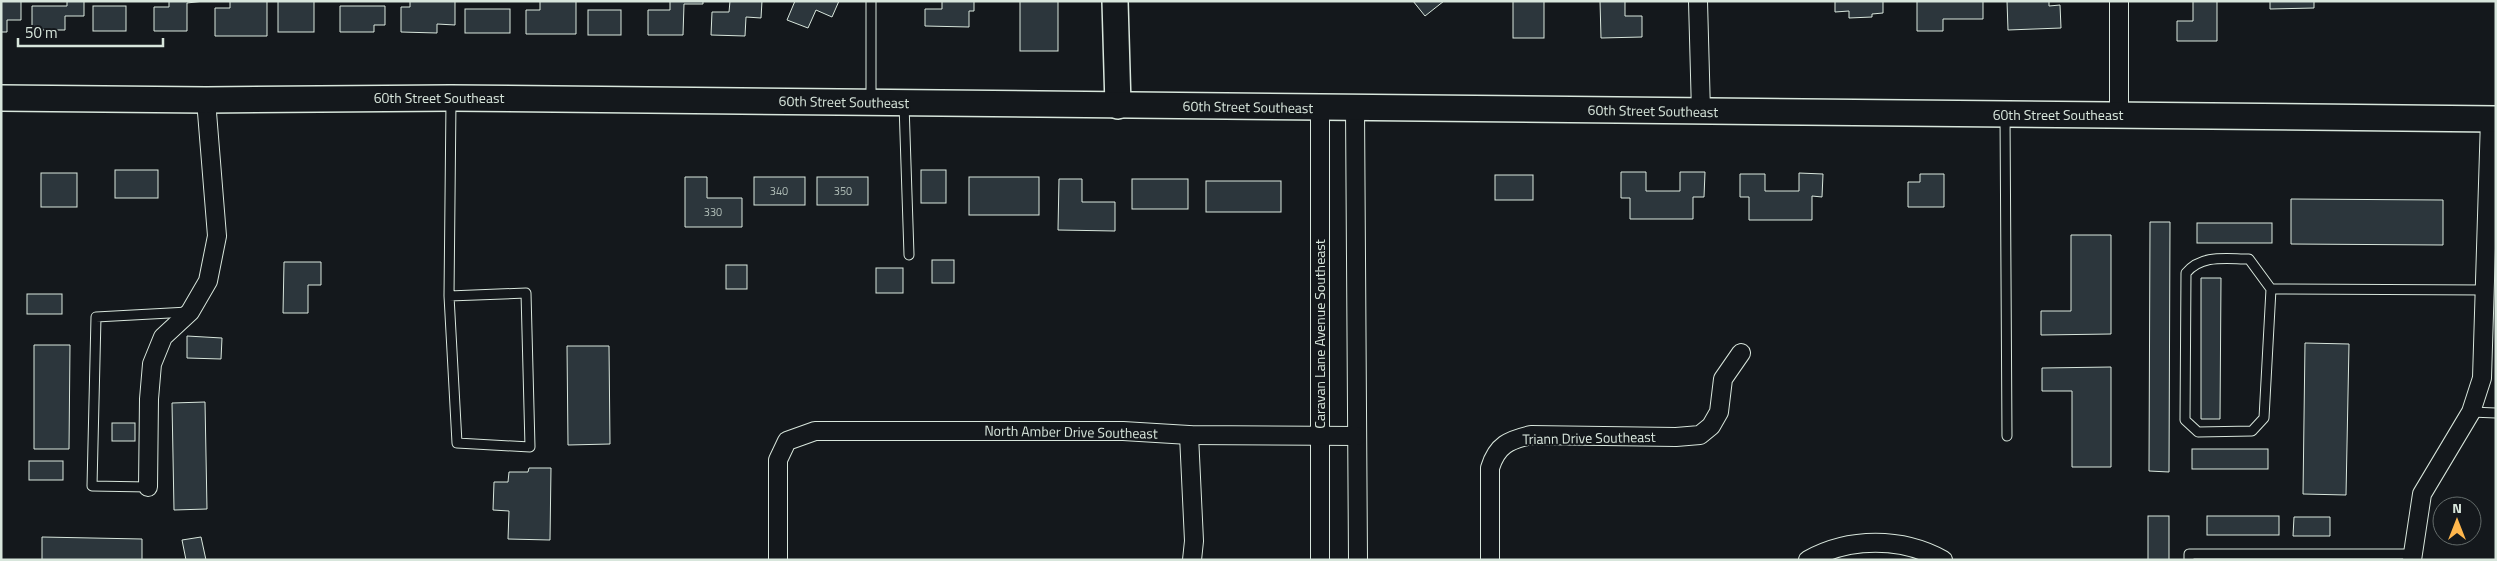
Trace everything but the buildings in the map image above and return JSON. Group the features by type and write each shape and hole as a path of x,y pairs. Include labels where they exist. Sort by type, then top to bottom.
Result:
{"main road":[{"path":"1116,1 1118,106"},
{"name":"60th Street Southeast","path":"1,98 206,100 451,98 2493,119"}],"street":[{"path":"1698,1 1701,112"},
{"path":"2119,1 2119,116"},
{"path":"148,487 149,399 152,364 163,337 190,312 208,281 217,236 206,100"},
{"name":"Caravan Lane Avenue Southeast","path":"1320,108 1320,560"},
{"path":"1355,108 1358,560"},
{"path":"2412,557 2422,494 2472,412 2482,378 2486,290 2492,220 2493,119"},
{"name":"Triann Drive Southeast","path":"1490,560 1490,468 1494,455 1502,445 1514,439 1531,435 1676,437 1700,435 1711,426 1719,412 1723,379 1741,353"},
{"name":"North Amber Drive Southeast","path":"778,560 778,460 787,441 815,431 890,429 1123,431 1189,435 1357,436"},
{"path":"1189,435 1194,541 1192,560"},
{"path":"1808,560 1824,551 1868,542 1905,545 1943,560"}],"lane":[{"path":"871,1 871,103"},
{"path":"449,296 526,294 530,447 457,443 449,296 451,98"},
{"path":"904,104 909,255"},
{"path":"2005,114 2007,436"},
{"path":"2215,258 2249,259 2271,289 2264,418 2252,431 2198,432 2185,420 2186,273 2195,263 2215,258"},
{"path":"2271,289 2486,290"},
{"path":"148,487 92,486 96,317 190,312"},
{"path":"2472,412 2496,413"},
{"path":"2189,560 2189,554 2412,557"}]}
